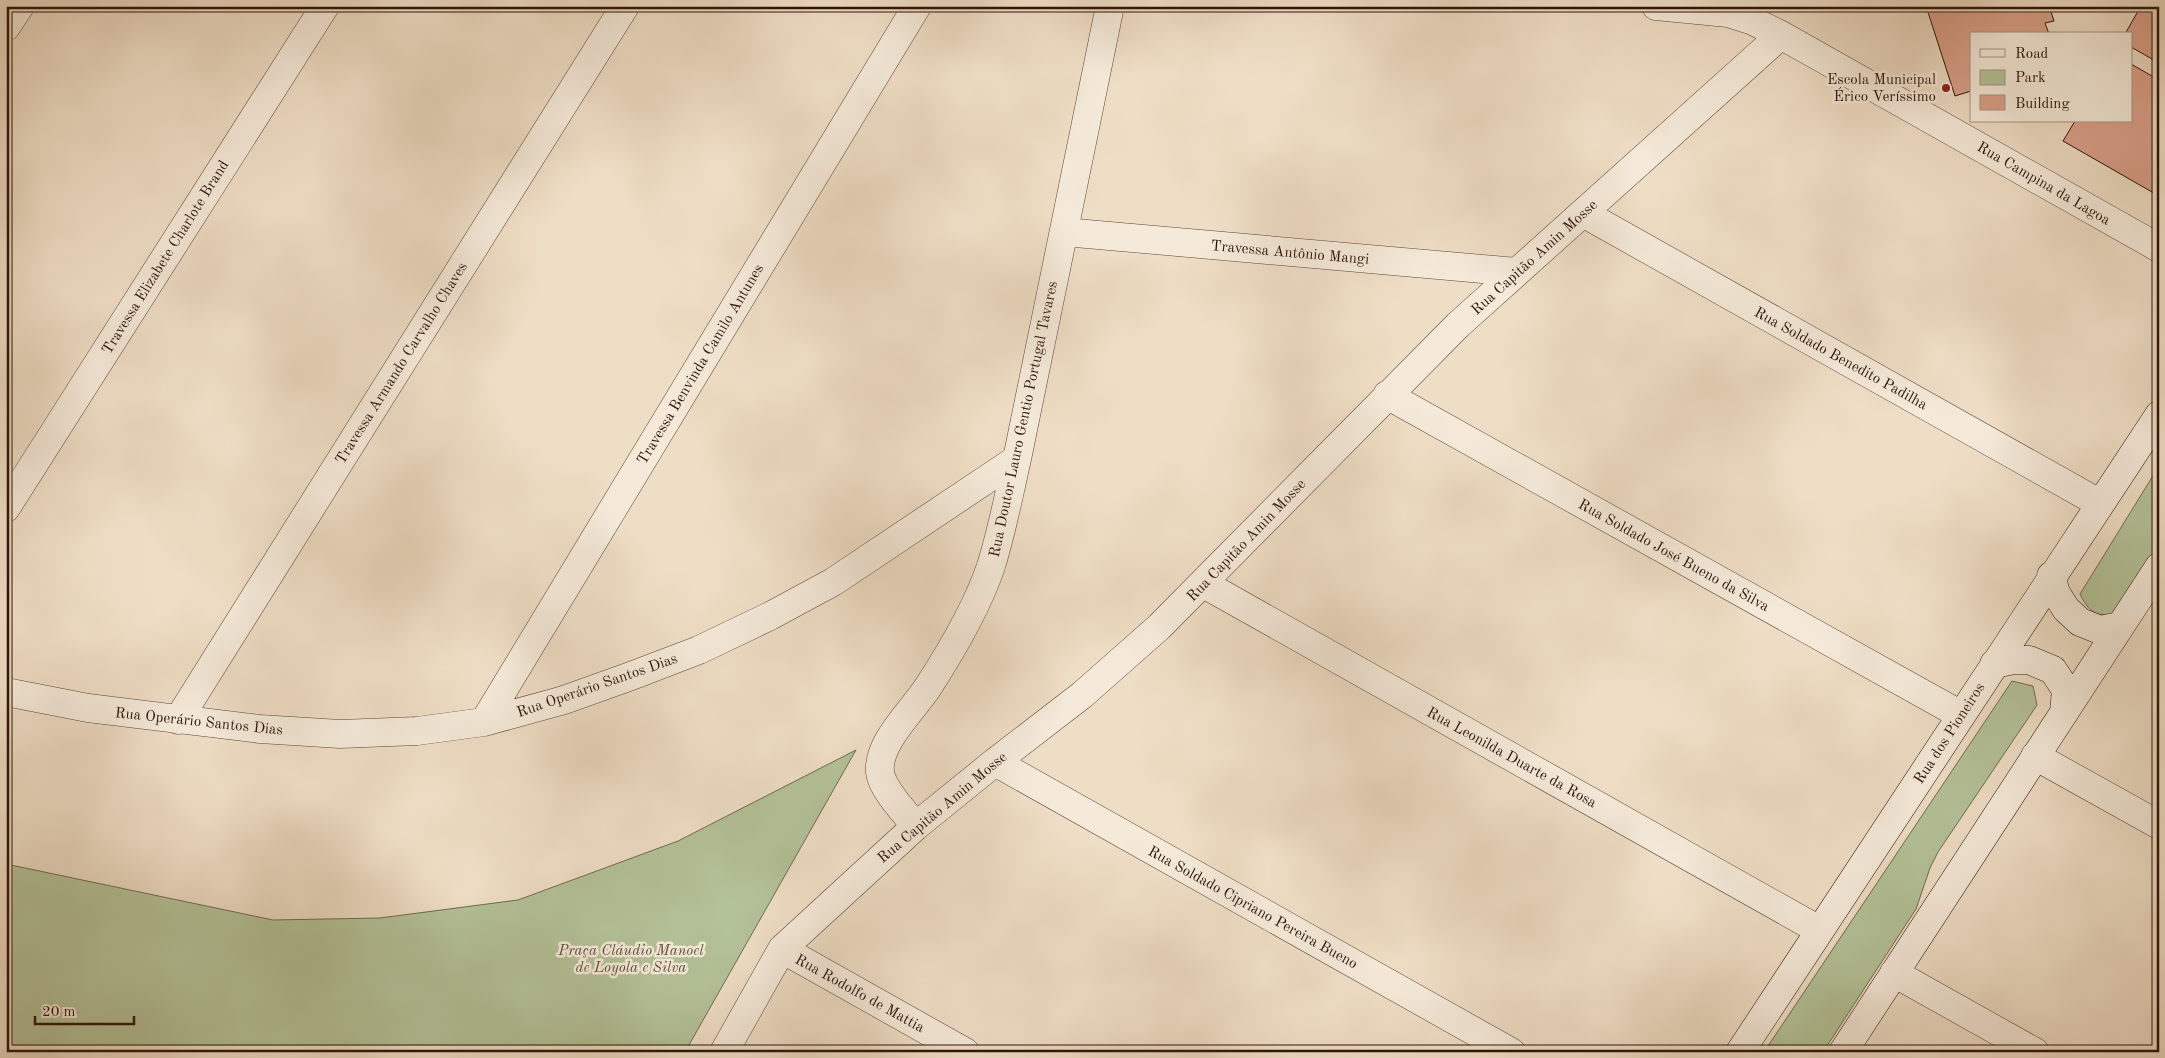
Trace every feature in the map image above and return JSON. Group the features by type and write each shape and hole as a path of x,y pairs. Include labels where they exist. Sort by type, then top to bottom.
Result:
{"street":[{"path":"6,28 20,6"},
{"name":"Travessa Elizabete Charlote Brand","path":"6,508 325,6"},
{"name":"Travessa Armando Carvalho Chaves","path":"178,720 624,6"},
{"name":"Travessa Benvinda Camilo Antunes","path":"484,722 916,6"},
{"name":"Rua Doutor Lauro Gentio Portugal Tavares","path":"916,826 893,800 880,773 883,757 890,738 928,688 975,604 990,568 1001,530 1017,458 1110,6"},
{"name":"Rua Campina da Lagoa","path":"1656,6 1728,13 1753,21 1782,35 2159,248"},
{"name":"Rua Capitão Amin Mosse","path":"724,1052 782,949 916,826 1082,695 1159,628 1458,325 1782,35"},
{"name":"Rua Soldado Benedito Padilha","path":"1583,213 2099,503"},
{"name":"Travessa Antônio Mangi","path":"1064,232 1517,272"},
{"name":"Rua Soldado José Bueno da Silva","path":"1387,395 1961,715"},
{"name":"Rua dos Pioneiros","path":"1740,1052 2099,503 2159,415"},
{"name":"Rua Operário Santos Dias","path":"6,692 88,708 260,729 340,734 417,731 484,722 564,700 631,676 699,650 770,616 833,582 1017,458"},
{"path":"1843,1052 2159,567"},
{"path":"2051,576 2056,593 2066,608 2080,622 2100,630 2120,626"},
{"name":"Rua Leonilda Duarte da Rosa","path":"1204,584 1820,930"},
{"path":"1994,664 2014,660 2029,660 2052,670 2066,690 2064,713"},
{"path":"2035,756 2159,825"},
{"name":"Rua Soldado Cipriano Pereira Bueno","path":"995,762 1511,1052"},
{"name":"Rua Rodolfo de Mattia","path":"782,949 965,1052"},
{"path":"1894,973 2035,1052"}],"green space":[{"path":"2159,466 2159,548 2115,615 2097,614 2089,609 2080,594"},
{"path":"2012,681 2033,686 2037,705 1938,852 1930,868 1916,909 1823,1052 1764,1052"},
{"name":"Praça Cláudio Manoel de Loyola e Silva","path":"856,750 685,1052 6,1052 6,864 273,920 380,918 518,900 678,841"}],"building":[{"path":"1926,6 2049,6 2054,21 2045,23 2048,32 1970,32 1970,91 1955,96"},
{"path":"2141,6 2159,6 2159,63 2132,48 2132,32 2126,32"},
{"path":"2132,65 2159,80 2159,196 2063,141 2074,122 2132,122"}],"place":[{"name":"Escola Municipal Érico Veríssimo","path":"1946,88"}]}
